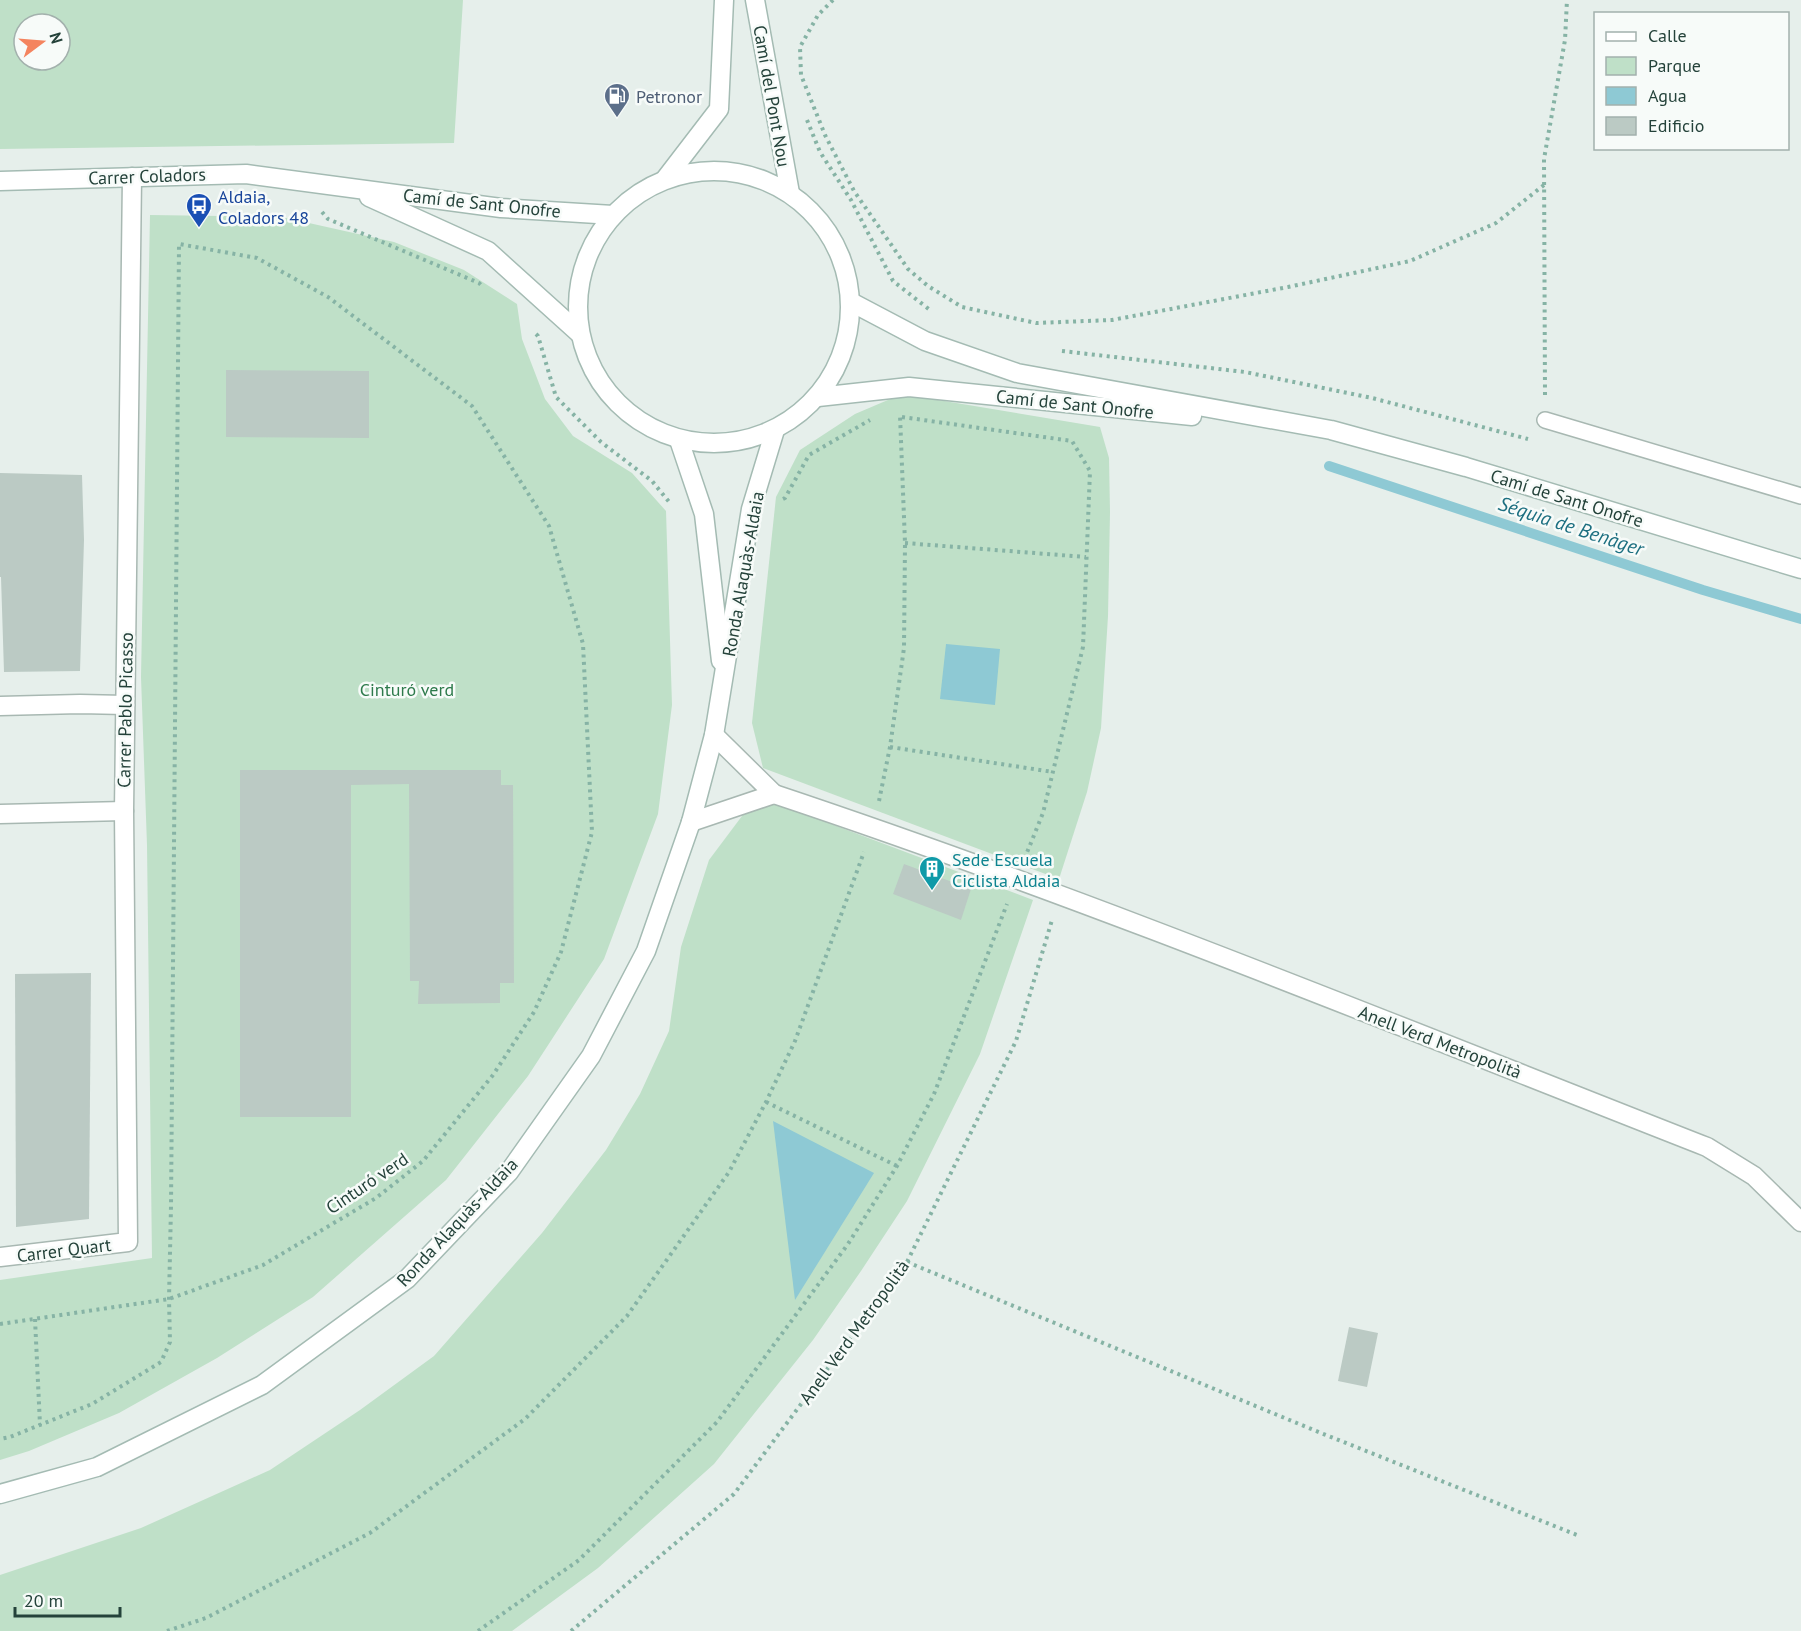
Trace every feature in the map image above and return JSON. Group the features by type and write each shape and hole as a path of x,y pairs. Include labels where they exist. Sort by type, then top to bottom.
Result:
{"street":[{"name":"Camí del Pont Nou","path":"666,178 718,109 724,0"},
{"name":"Camí del Pont Nou","path":"755,0 790,193"},
{"path":"708,170 751,175 790,193 822,222 843,260 851,302 848,336 837,369 818,397 798,416 775,430 745,441 712,444 679,440 644,425 614,401 592,370 580,333 578,291 589,250 613,215 638,193 666,178 708,170"},
{"name":"Carrer Coladors","path":"0,181 246,174 294,180"},
{"name":"Carrer Pablo Picasso","path":"128,1242 124,812 132,177"},
{"name":"Camí de Sant Onofre","path":"294,180 501,208 613,215"},
{"name":"Camí de Sant Onofre","path":"351,189 488,250 580,333"},
{"name":"Camí de Sant Onofre","path":"851,302 925,340 1017,373 1331,430 1466,467 1801,569"},
{"name":"Camí de Sant Onofre","path":"818,397 909,387 1331,430"},
{"name":"Ronda Alaquàs-Aldaia","path":"0,1494 97,1467 262,1385 407,1279 509,1172 591,1056 646,951 691,822 714,735 751,508 775,430"},
{"name":"Ronda Alaquàs-Aldaia","path":"679,440 704,514 723,684"},
{"path":"0,706 125,705"},
{"name":"Anell Verd Metropolità","path":"714,735 774,794 1060,894 1707,1147 1754,1176 1801,1222"},
{"path":"691,822 774,794"},
{"path":"0,814 124,812"},
{"name":"Carrer Quart","path":"0,1257 128,1242"}],"lane":[{"path":"1545,420 1801,496"}],"path":[{"path":"833,0 818,15 800,47 801,75 825,135 854,191 908,269 928,286 963,306 1036,323 1112,320 1288,287 1410,261 1496,223 1545,184"},
{"path":"1545,420 1544,159 1565,40 1567,0"},
{"path":"804,112 820,152 851,200 894,281 934,313"},
{"path":"294,180 328,219 478,283 487,291"},
{"name":"Cinturó verd","path":"0,1324 169,1299 263,1265 376,1198 423,1161 493,1075 534,1012 561,952 591,832 583,644 549,526 472,406 328,297 257,258 179,244 169,1299 170,1342 160,1362 92,1404 0,1439"},
{"path":"530,329 538,336 556,397 601,442 652,481 675,510"},
{"path":"1058,350 1245,372 1372,398 1529,440"},
{"path":"478,1631 579,1560 717,1422 848,1244 897,1166 934,1094 1043,813 1083,647 1090,471 1072,441 891,415"},
{"path":"167,1631 206,1618 370,1533 525,1419 627,1316 729,1172 795,1041 873,827 890,747 904,648 905,543 899,417"},
{"path":"774,502 785,498 809,455 873,418"},
{"path":"905,543 1086,557"},
{"path":"890,747 1053,772"},
{"name":"Anell Verd Metropolità","path":"571,1631 734,1494 908,1262 1016,1041 1060,894"},
{"path":"766,1102 897,1166"},
{"path":"908,1262 1321,1434 1577,1535"},
{"path":"35,1319 40,1425"}],"green space":[{"path":"0,0 463,0 454,143 0,149"},
{"name":"Cinturó verd","path":"150,215 282,217 394,242 464,270 517,304 522,339 545,399 573,436 632,473 666,511 672,705 658,814 604,959 528,1076 446,1180 313,1297 217,1358 119,1413 29,1451 0,1460 0,1280 152,1258 147,845 141,677"},
{"path":"902,394 1100,427 1109,458 1110,512 1108,616 1101,728 1087,792 1059,879 763,768 752,723 776,497 800,450 855,414"},
{"path":"757,796 1033,900 980,1054 907,1201 813,1340 714,1464 598,1568 512,1631 0,1631 0,1575 141,1528 270,1470 360,1410 434,1356 542,1233 606,1150 640,1094 669,1031 681,947 709,860"}],"water":[{"path":"946,644 1000,649 995,705 940,699"},
{"path":"773,1121 874,1173 795,1300"}],"building":[{"path":"226,370 369,371 369,438 226,437"},
{"path":"0,473 82,475 84,540 80,671 4,672 0,577"},
{"path":"240,770 501,770 501,785 513,785 514,983 500,983 500,1003 418,1004 419,981 410,981 409,784 351,785 351,1117 240,1117"},
{"name":"Sede Escuela Ciclista Aldaia","path":"904,864 971,889 961,920 893,894"},
{"path":"91,973 89,1219 16,1227 15,974"},
{"path":"1349,1327 1378,1333 1367,1387 1338,1381"}],"waterway":[{"name":"Séquia de Benàger","path":"1329,466 1703,590 1801,619"}],"place":[{"name":"Petronor","path":"617,119"},
{"name":"Aldaia, Coladors 48","path":"199,229"},
{"name":"Sede Escuela Ciclista Aldaia","path":"932,892"}]}
